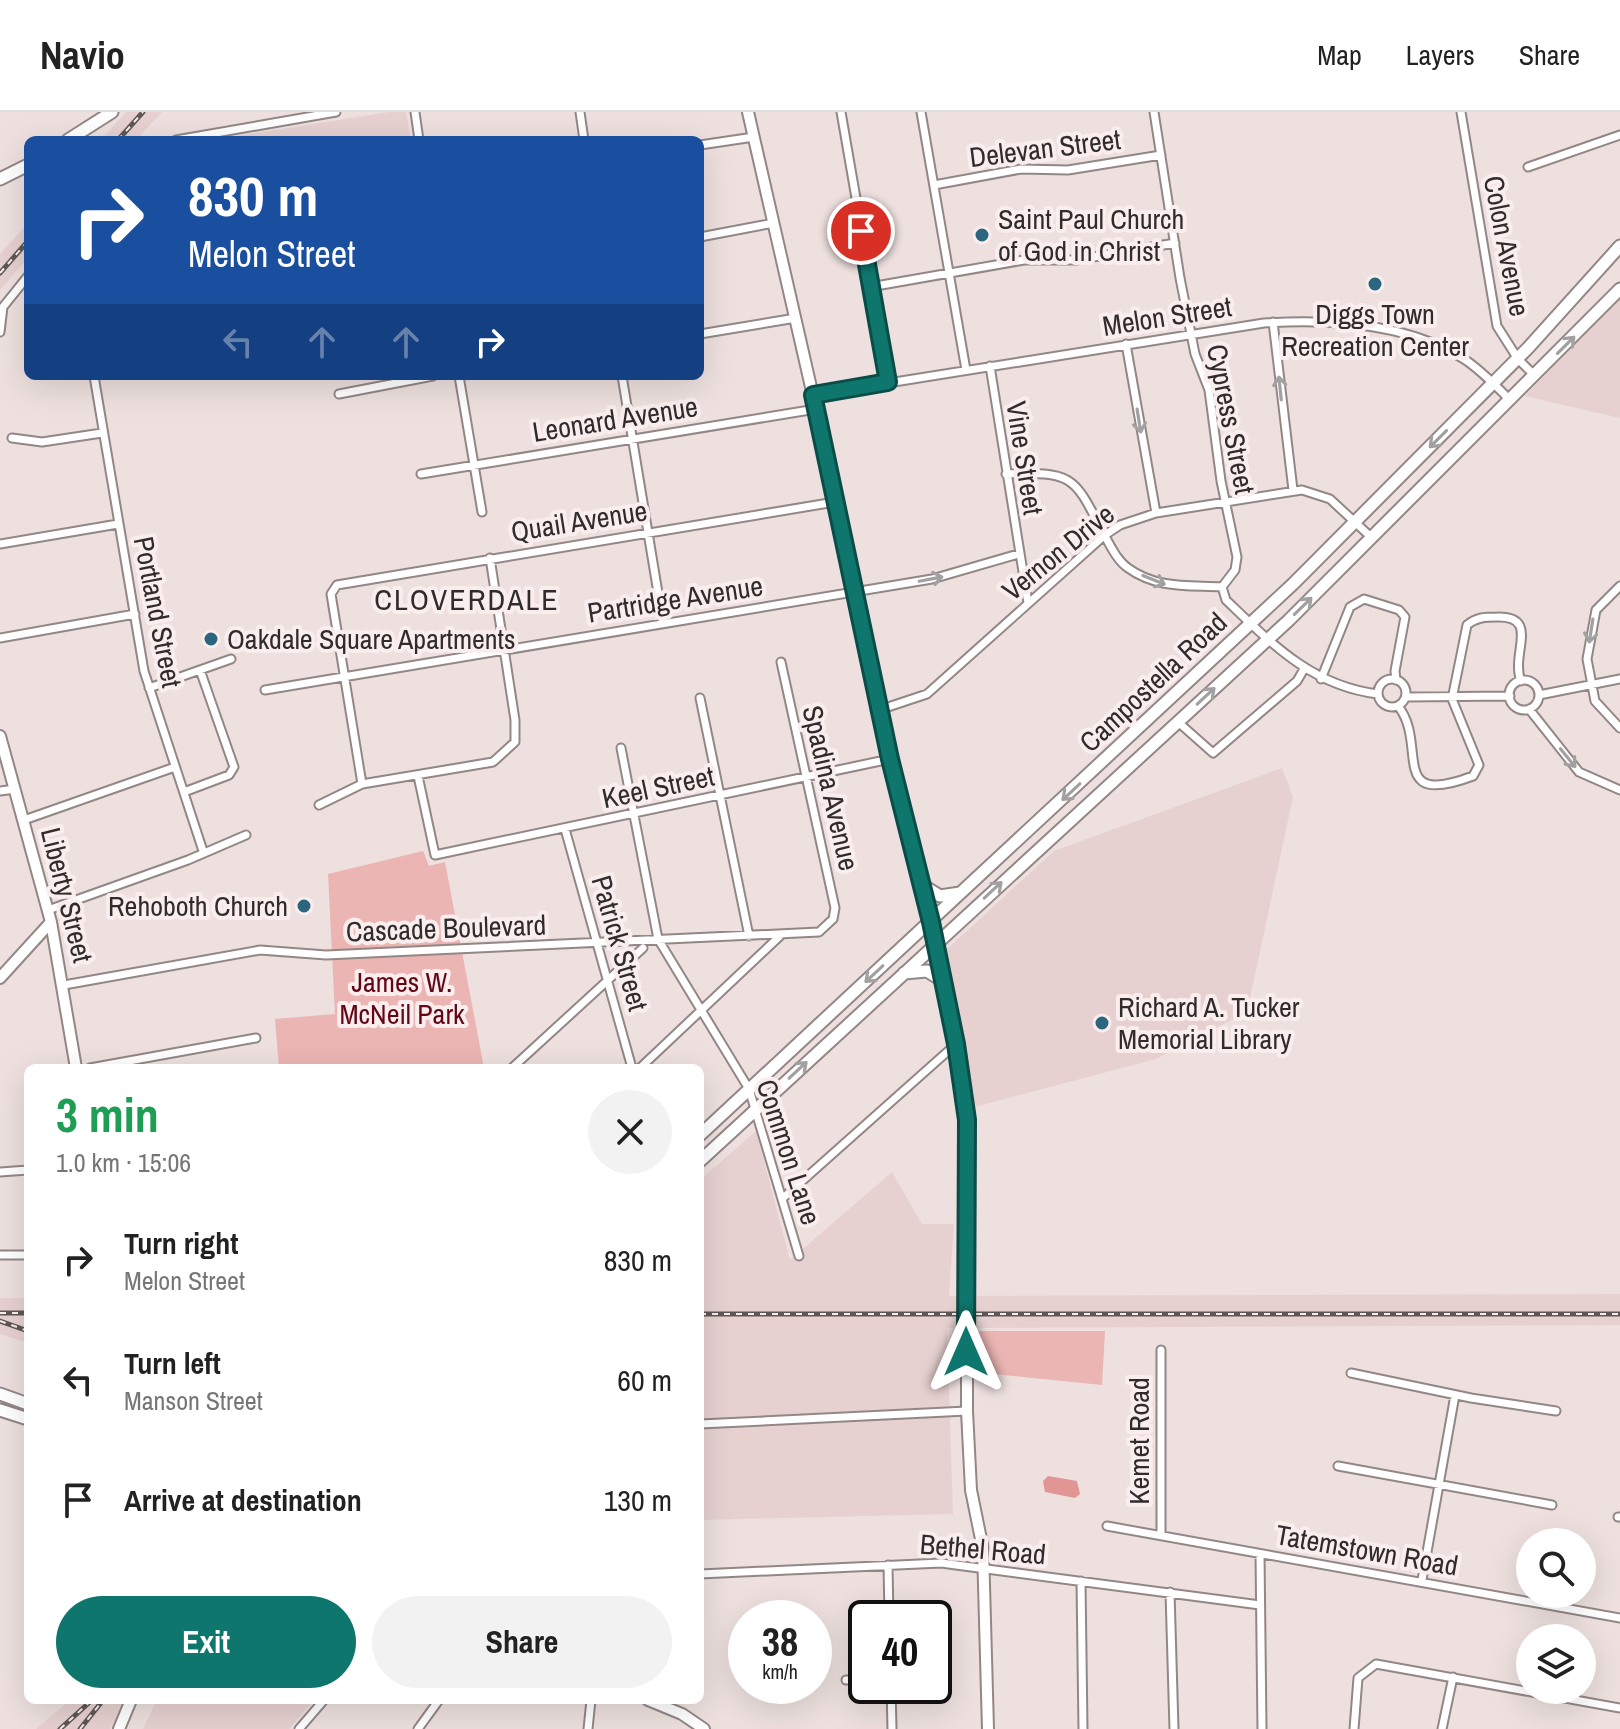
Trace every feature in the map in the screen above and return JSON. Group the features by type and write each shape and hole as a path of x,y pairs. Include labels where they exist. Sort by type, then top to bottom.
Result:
{"main road":[{"path":"74,136 112,112"},
{"path":"0,179 24,167"},
{"name":"Campostella Road","path":"704,1131 1250,624 1518,359 1620,246"},
{"name":"Campostella Road","path":"704,1157 1267,640 1620,289"},
{"path":"922,885 940,896 964,891"},
{"path":"903,973 927,971 943,981"},
{"path":"0,1394 24,1403"},
{"path":"0,1410 24,1418"}],"street":[{"path":"199,136 336,112"},
{"path":"415,112 418,136"},
{"path":"580,112 583,136"},
{"path":"748,112 813,395 890,759 936,943 956,1044 967,1120 967,1411 971,1490 984,1568 988,1729"},
{"path":"841,112 888,382"},
{"path":"921,112 966,370"},
{"name":"Cypress Street","path":"1154,112 1191,334 1209,390 1225,501 1237,557 1235,570 1222,587"},
{"name":"Colon Avenue","path":"1461,112 1494,314 1499,330 1518,359 1535,376"},
{"path":"1528,167 1620,135"},
{"path":"704,144 754,137"},
{"name":"Delevan Street","path":"934,185 1021,169 1068,170 1161,155"},
{"path":"704,236 774,223"},
{"path":"870,287 1024,260 1076,260 1175,243"},
{"path":"0,332 3,307 24,281"},
{"path":"704,333 796,318"},
{"name":"Melon Street","path":"813,395 1191,334 1273,322 1317,321 1409,338 1454,354 1510,400"},
{"path":"1273,322 1293,490"},
{"path":"1126,344 1156,513"},
{"name":"Vine Street","path":"990,366 1028,603"},
{"name":"Portland Street","path":"95,380 149,688 203,851"},
{"path":"339,394 412,380"},
{"path":"460,380 482,512"},
{"path":"623,380 663,623"},
{"name":"Leonard Avenue","path":"421,474 816,409"},
{"path":"12,438 42,442 102,433"},
{"path":"1006,474 1056,474 1066,477 1124,566 1160,585 1222,587 1223,596 1250,624 1304,669 1352,691 1378,694"},
{"name":"Vernon Drive","path":"879,710 927,694 1120,525 1156,513 1293,490 1321,494 1357,520 1372,538"},
{"name":"Quail Avenue","path":"344,677 332,589 342,584 835,502"},
{"path":"0,544 118,524"},
{"name":"Partridge Avenue","path":"265,690 932,579 1018,554"},
{"path":"319,805 362,784 493,762 511,748 516,732 490,558"},
{"path":"1620,586 1598,606 1587,659 1590,686 1598,707 1620,728"},
{"path":"1321,679 1350,607 1364,599 1399,610 1405,617 1396,680"},
{"path":"0,638 135,614"},
{"path":"1398,706 1407,721 1412,767 1417,776 1429,785 1444,787 1473,776 1479,765 1452,699 1465,628 1480,617 1511,616 1520,624 1516,667 1521,681"},
{"path":"149,688 231,659"},
{"name":"Spadina Avenue","path":"781,662 804,778 834,897 835,914 829,924"},
{"path":"1178,722 1213,753 1297,681 1304,669"},
{"path":"184,792 229,775 234,767 200,670"},
{"path":"344,677 362,784"},
{"path":"1539,695 1620,679"},
{"path":"1378,694 1384,682 1396,680 1403,685 1406,697"},
{"path":"1521,681 1532,683 1539,695 1537,703 1529,709 1516,708 1510,696 1512,687 1521,681"},
{"path":"1378,694 1385,705 1398,706"},
{"path":"1406,697 1452,699 1510,696"},
{"path":"1398,706 1406,697"},
{"path":"700,698 749,936"},
{"path":"1529,709 1579,772 1620,790"},
{"name":"Liberty Street","path":"0,736 51,922 75,1064"},
{"name":"Common Lane","path":"621,748 658,939 749,1089 799,1256"},
{"name":"Keel Street","path":"418,776 435,855 890,759"},
{"path":"24,820 175,767"},
{"path":"0,791 15,789"},
{"name":"Patrick Street","path":"565,829 631,1064"},
{"path":"48,910 188,860 246,835"},
{"path":"0,977 51,922"},
{"name":"Cascade Boulevard","path":"64,985 260,950 326,955 597,944 814,934 829,924"},
{"path":"644,1064 781,935"},
{"path":"516,1064 643,948"},
{"path":"112,1064 256,1038"},
{"path":"783,1198 956,1044"},
{"path":"0,1172 24,1170"},
{"path":"0,1255 24,1255"},
{"name":"Kemet Road","path":"1161,1350 1161,1533"},
{"path":"1351,1373 1455,1395 1556,1411"},
{"path":"1422,1580 1455,1395"},
{"path":"704,1424 967,1411"},
{"path":"1338,1466 1552,1505"},
{"name":"Tatemstown Road","path":"1107,1526 1161,1533 1260,1554 1422,1580 1620,1618"},
{"path":"1260,1554 1262,1729"},
{"name":"Bethel Road","path":"704,1574 941,1563 1260,1605"},
{"path":"888,1565 889,1600"},
{"path":"1081,1581 1083,1729"},
{"path":"1170,1592 1174,1729"},
{"path":"1354,1729 1356,1685 1369,1668 1386,1664 1620,1708"},
{"path":"1442,1729 1453,1677"},
{"path":"119,1729 129,1704"},
{"path":"299,1729 321,1704"},
{"path":"418,1729 436,1704"},
{"path":"588,1729 591,1704"},
{"path":"891,1704 892,1729"},
{"path":"677,1705 704,1729"}],"shaded area":[{"path":"126,112 162,112 140,136 105,136"},
{"path":"406,112 410,136 237,136"},
{"path":"24,227 24,263 0,290 0,254"},
{"path":"1620,297 1620,418 1525,396"},
{"path":"1282,768 1293,797 1247,1012 1156,1059 974,1107 946,950 1054,851"},
{"path":"756,1131 790,1260 892,1172 922,1224 954,1224 949,1296 1620,1294 1620,1325 947,1328 953,1514 704,1520 704,1176"},
{"path":"0,1298 24,1298 24,1342 0,1334"},
{"path":"1048,1476 1077,1481 1080,1494 1075,1498 1045,1492 1043,1481"},
{"path":"65,1704 122,1704 110,1729 36,1729"},
{"path":"155,1704 311,1704 289,1729 143,1729"}],"green space":[{"name":"James W. McNeil Park","path":"423,851 429,866 445,862 483,1064 279,1064 275,1019 335,1014 328,874"},
{"path":"972,1331 1105,1331 1102,1385 974,1372"}],"railway":[{"path":"122,136 143,112"},
{"path":"0,273 24,246"},
{"path":"0,1313 24,1313"},
{"path":"704,1314 1620,1314"},
{"path":"0,1321 24,1330"},
{"path":"60,1729 88,1704"},
{"path":"80,1729 100,1704"}],"place":[{"name":"Saint Paul Church of God in Christ","path":"982,235"},
{"name":"Diggs Town Recreation Center","path":"1375,284"},
{"name":"Oakdale Square Apartments","path":"211,639"},
{"name":"Rehoboth Church","path":"304,906"},
{"name":"Richard A. Tucker Memorial Library","path":"1102,1023"}],"district":[{"name":"CLOVERDALE","path":"467,600"}],"route":[{"path":"861,231 888,382 813,395 890,759 931,922 956,1044 967,1120 966,1352"}]}
